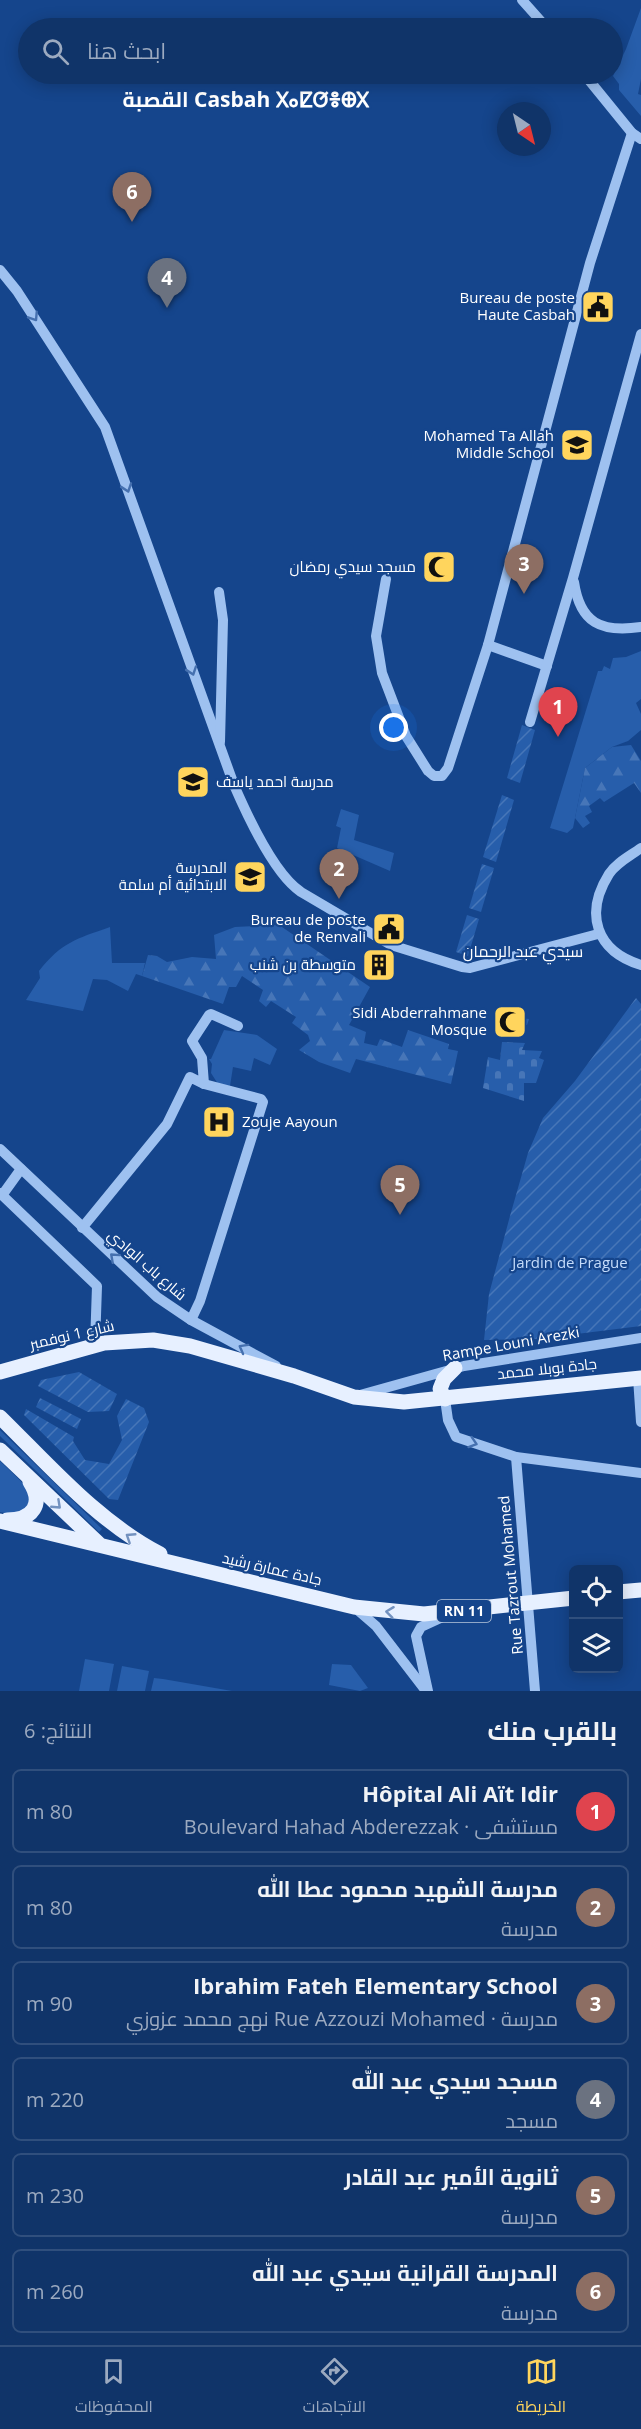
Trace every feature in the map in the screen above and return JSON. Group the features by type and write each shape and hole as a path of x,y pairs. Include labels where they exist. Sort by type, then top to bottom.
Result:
{"main road":[{"name":"شارع 1 نوفمبر","path":"0,1372 95,1345 153,1340 190,1346 294,1376"},
{"path":"451,1398 440,1389 444,1379 455,1368"},
{"name":"جادة بوبلا محمد","path":"294,1376 354,1397 404,1402 639,1378"},
{"path":"0,1417 98,1512 132,1538 181,1566"},
{"path":"0,1450 100,1545"},
{"path":"0,1521 25,1518 35,1508 36,1494 25,1474"},
{"name":"RN 11","path":"0,1521 181,1566"},
{"name":"جادة عمارة رشيد","path":"181,1566 354,1607"},
{"path":"623,1592 641,1590"},
{"name":"RN 11","path":"354,1607 400,1613 452,1612 569,1598"}],"street":[{"path":"522,0 538,18"},
{"path":"386,579 376,636 382,673 406,736 428,771 434,776 442,776 448,768 488,645 590,263 637,136 593,84"},
{"path":"0,270 17,291 105,427 220,750 255,829 296,889 385,942 452,965 471,968 598,934"},
{"path":"530,722 641,334"},
{"path":"573,578 579,608 588,617 612,629 641,627"},
{"path":"219,592 223,620 220,750"},
{"path":"488,645 547,666"},
{"path":"641,848 622,861 610,873 596,908 598,934 626,959 641,965"},
{"path":"204,1084 202,1058 192,1038 211,1014 238,1026"},
{"path":"82,1228 167,1124 190,1077 204,1084 261,1099 263,1102 200,1300 191,1320"},
{"name":"شارع باب الوادي","path":"0,1149 157,1297 191,1320 294,1376"},
{"path":"21,1169 2,1194 98,1286 95,1345"},
{"name":"Rampe Louni Arezki","path":"354,1397 455,1368 641,1338"},
{"path":"639,1378 641,1422"},
{"path":"451,1398 448,1420 456,1437 516,1457 641,1473"},
{"name":"Rue Tazrout Mohamed","path":"516,1457 535,1691"},
{"path":"354,1607 376,1626 427,1691"},
{"path":"427,1691 416,1636 421,1627 452,1612"}],"green space":[{"path":"641,8 641,79 638,94 641,95 641,116 619,90 619,84 623,84 623,55"},
{"path":"641,651 641,699 636,703 641,714 641,730 628,741 612,747 585,768 573,828 567,833 550,828 598,671 602,671 604,666 610,669 613,658 626,657"},
{"path":"522,725 535,730 520,783 507,778"},
{"path":"631,745 641,761 641,793 634,783 604,802 600,798 589,806 592,812 585,816 590,823 583,828 575,818 585,768 612,747"},
{"path":"502,795 514,800 496,862 483,857"},
{"path":"341,809 359,815 354,840 394,853 390,871 337,848 341,828 336,826"},
{"path":"482,864 494,868 481,912 469,908"},
{"path":"467,915 479,919 468,956 456,952"},
{"path":"279,925 370,987 349,1025 366,1032 364,1043 377,1046 380,1039 402,1047 408,1030 449,1044 448,1049 458,1051 451,1084 356,1059 350,1073 319,1062 299,1050 310,1041 308,1035 292,1023 296,1017 271,1001 266,1007 259,1001 263,990 242,976 236,987 229,987 223,1004 142,976 148,955 157,956 167,962 192,957 216,959 214,935 235,927"},
{"path":"110,927 112,963 145,963 142,976 136,974 128,991 107,980 93,979 83,1011 26,1000 40,978 39,971 63,947"},
{"name":"Jardin de Prague","path":"636,998 641,1004 641,1326 536,1339 484,1340 489,1294 528,1153 543,1118 575,1081"},
{"path":"507,1017 529,1019 527,1025 508,1024"},
{"path":"224,1030 257,1035 277,1049 270,1065 254,1058 251,1071 233,1067 230,1086 218,1084 211,1073 212,1064 209,1059"},
{"path":"502,1042 525,1043 522,1050 542,1051 539,1058 544,1060 536,1083 524,1083 524,1101 483,1088 488,1057 500,1060"},
{"path":"79,1372 117,1394 109,1411 88,1412 38,1386 41,1380"},
{"path":"40,1398 81,1419 77,1429 36,1407"},
{"path":"126,1399 144,1408 149,1422 118,1500 109,1499 24,1415 26,1409 74,1437 73,1441 85,1460 109,1464 122,1440 117,1416"},
{"path":"0,1430 102,1529 99,1532 0,1436"},
{"path":"0,1461 28,1488 33,1502 17,1516 0,1512"},
{"path":"85,1659 114,1664 109,1691 79,1691"},
{"path":"332,1664 351,1665 368,1688 360,1691 329,1685"},
{"path":"122,1666 149,1671 145,1691 117,1691"},
{"path":"154,1678 163,1679 232,1691 151,1691"}],"place":[{"name":"المدرسة القرانية سيدي عبد الله","path":"132,222"},
{"name":"Bureau de poste Haute Casbah","path":"598,307"},
{"name":"مسجد سيدي عبد الله","path":"167,308"},
{"name":"Mohamed Ta Allah Middle School","path":"577,445"},
{"name":"مسجد سيدي رمضان","path":"439,567"},
{"name":"Ibrahim Fateh Elementary School","path":"524,594"},
{"name":"Hôpital Ali Aït Idir","path":"558,737"},
{"name":"مدرسة احمد ياسف","path":"193,782"},
{"name":"المدرسة الابتدائية أم سلمة","path":"250,877"},
{"name":"مدرسة الشهيد محمود عطا الله","path":"339,899"},
{"name":"Bureau de poste de Renvali","path":"389,929"},
{"name":"متوسطة بن شنب","path":"379,965"},
{"name":"Sidi Abderrahmane Mosque","path":"510,1022"},
{"name":"Zouje Aayoun","path":"219,1122"},
{"name":"ثانوية الأمير عبد القادر","path":"400,1215"}],"district":[{"name":"القصبة Casbah ⵝⴰⵇⵚⴻⴲⵝ","path":"246,100"},
{"name":"سيدي عبد الرحمان","path":"523,951"}]}
